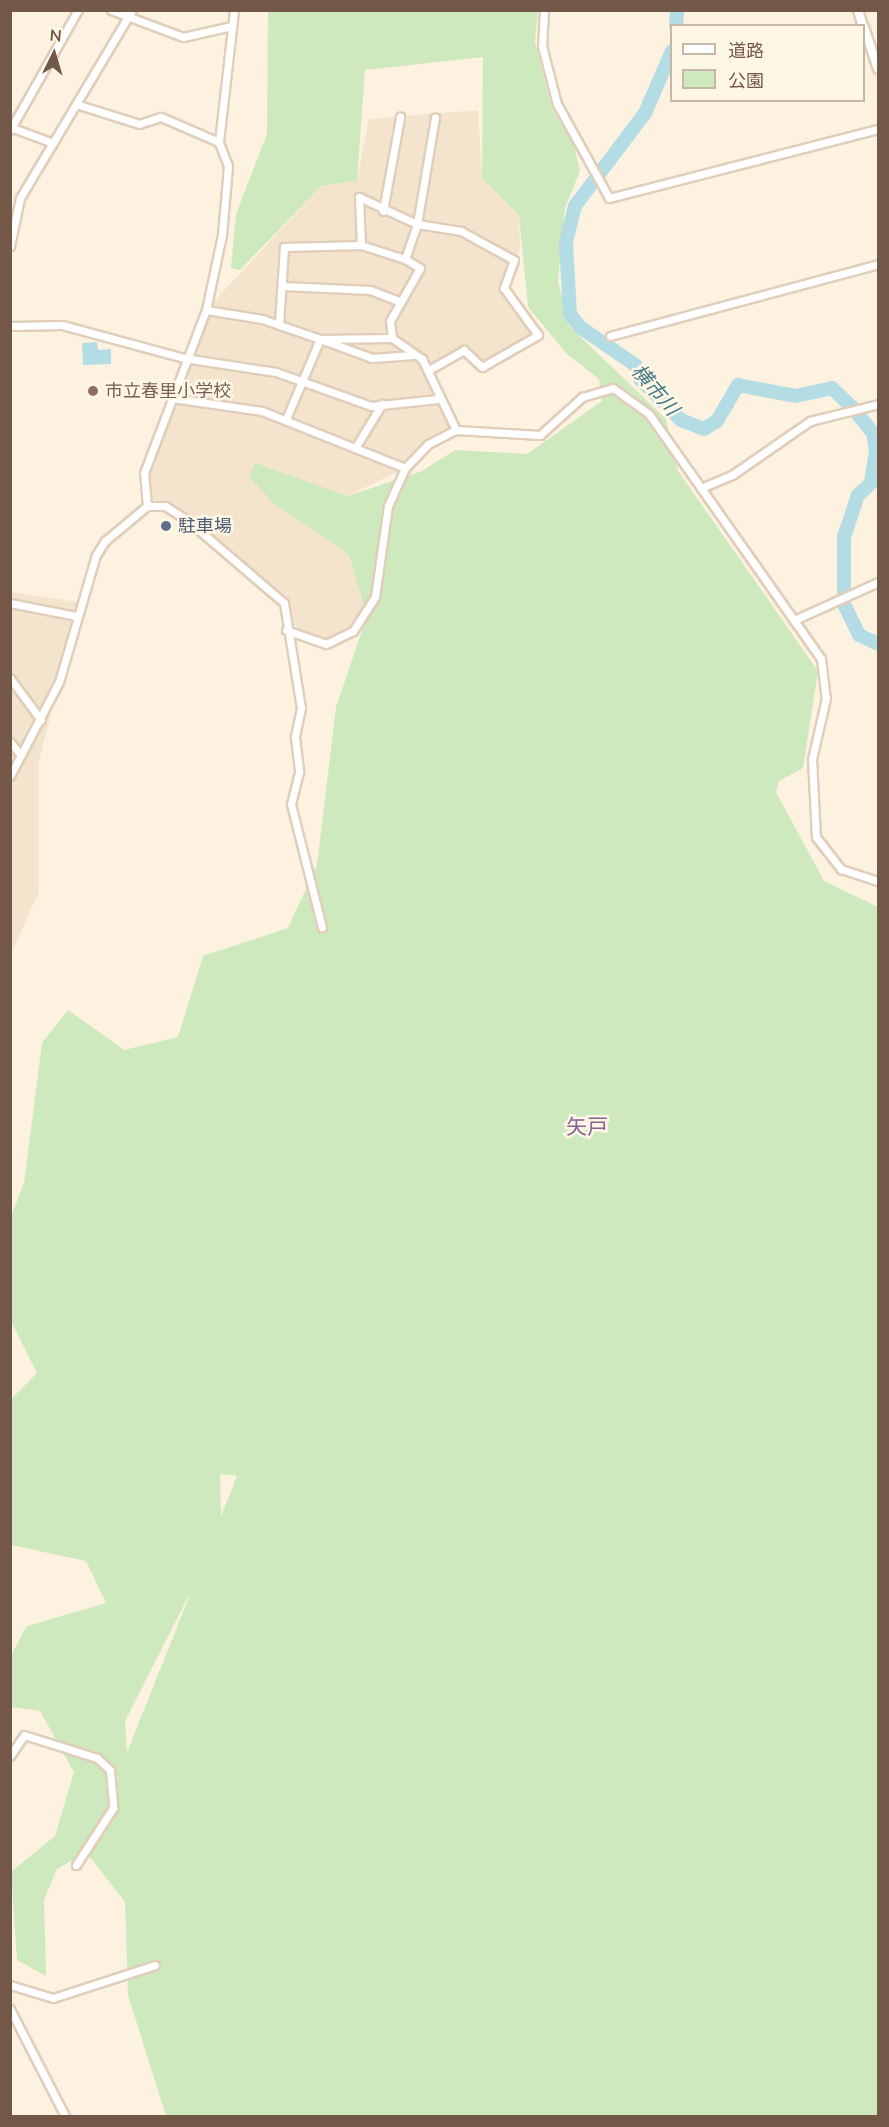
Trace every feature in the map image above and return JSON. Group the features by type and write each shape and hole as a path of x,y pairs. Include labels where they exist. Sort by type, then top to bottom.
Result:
{"street":[{"path":"53,143 11,128 78,10"},
{"path":"111,10 129,20 183,37 232,26"},
{"path":"10,246 12,224 20,198 129,20 132,10"},
{"path":"147,506 144,473 172,398 184,358 206,310 222,236 228,166 219,142 234,10"},
{"path":"544,10 542,46 557,104 589,166 609,198 620,199 879,129"},
{"path":"865,31 879,69"},
{"path":"76,104 139,124 161,117 219,142"},
{"path":"383,211 400,117"},
{"path":"405,259 417,224 435,118"},
{"path":"361,245 359,197 383,211 417,224 461,231 514,260 504,288 538,335 482,368 464,350 429,370"},
{"path":"279,324 284,247 361,245 405,259 420,268 390,321 392,338"},
{"path":"610,336 879,264"},
{"path":"283,286 370,290 399,302"},
{"path":"206,310 279,324 372,358 413,355"},
{"path":"10,326 62,325 184,358 248,366 303,381 348,402 382,404 438,399"},
{"path":"320,339 392,338 429,370 438,399 456,430"},
{"path":"286,419 320,339"},
{"path":"286,630 336,643 367,612 380,580 388,506 405,468 428,444 456,430 540,435 582,397 614,388 649,414 821,659 827,682 812,759 816,837 842,869 879,880"},
{"path":"172,398 286,419 405,468"},
{"path":"355,448 382,404"},
{"path":"701,488 746,466 810,420 843,415 879,404"},
{"path":"10,776 59,682 76,616 105,541 147,506 165,506 186,519 254,581 276,592 284,603 286,630 301,708 295,737 299,772 291,804 322,927"},
{"path":"794,620 879,582"},
{"path":"10,603 76,616"},
{"path":"10,678 41,720"},
{"path":"10,742 21,755"},
{"path":"10,1756 24,1735 89,1754 110,1770 113,1808 76,1865"},
{"path":"10,1980 11,1985 53,1998 155,1965"},
{"path":"10,2009 65,2116"}],"shaded area":[{"path":"478,110 482,178 519,216 520,248 510,286 538,335 490,368 464,351 429,370 456,430 405,468 348,496 255,464 249,475 273,503 349,555 367,612 326,644 300,634 276,592 186,519 147,506 147,463 206,310 321,186 357,181 369,119"},
{"path":"11,592 84,603 76,616 39,761 39,892 11,953"}],"green space":[{"path":"268,11 538,11 535,42 552,109 573,141 580,171 565,208 558,281 569,326 666,419 678,471 818,671 803,768 779,781 776,792 824,881 878,907 878,2116 166,2116 128,1995 125,1902 86,1852 57,1869 44,1900 46,1976 17,1960 11,1872 55,1836 74,1772 40,1711 11,1707 11,1655 27,1626 106,1603 86,1561 11,1545 11,1399 37,1373 11,1321 11,1216 24,1183 42,1043 68,1010 124,1050 178,1037 203,956 288,928 317,865 336,707 367,616 349,555 273,503 249,476 255,463 348,496 422,471 455,450 527,454 602,401 599,379 567,354 528,307 519,216 482,178 483,57 365,70 357,181 321,186 240,270 231,268 236,214 267,134","holes":["220,1474 237,1476 221,1516","189,1597 127,1752 125,1721"]}],"water":[{"path":"97,342 98,350 111,349 111,364 83,365 82,343"}],"waterway":[{"name":"横市川","path":"676,24 677,10"},
{"name":"横市川","path":"670,56 645,113 575,206 566,243 570,314 580,327 635,365 640,379 681,420 704,429 717,421 738,385 795,396 832,388 852,407 873,433 876,451 871,483 858,495 844,537 844,604 859,635 878,644"},
{"path":"10,2002 70,2116"}],"place":[{"name":"市立春里小学校","path":"93,391"},
{"name":"駐車場","path":"166,526"}],"district":[{"name":"矢戸","path":"587,1127"}]}
